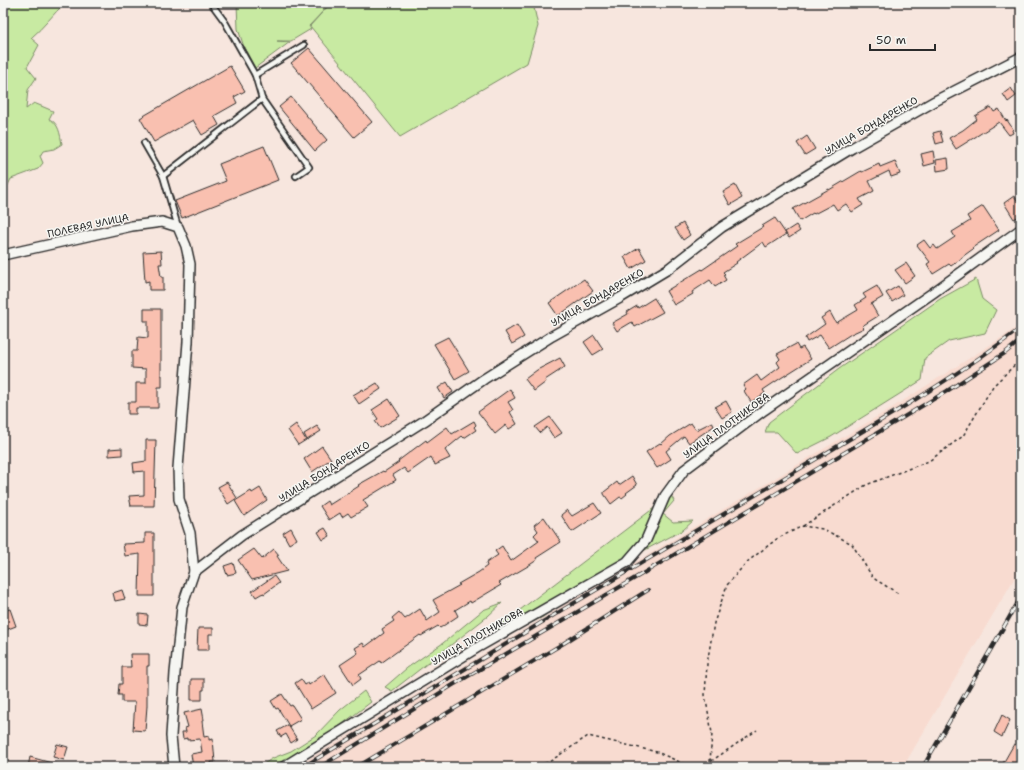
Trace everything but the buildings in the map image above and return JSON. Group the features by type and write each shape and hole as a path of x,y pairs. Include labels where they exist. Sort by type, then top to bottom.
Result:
{"street":[{"name":"УЛИЦА БОНДАРЕНКО","path":"194,572 242,535 424,421 484,379 552,336 668,269 722,227 852,148 935,101 1021,57"},
{"name":"ПОЛЕВАЯ УЛИЦА","path":"3,255 132,226 162,222 178,227"},
{"path":"174,767 171,736 177,651 182,607 194,572 190,533 179,499 178,468 188,342 190,264 186,246 178,227"},
{"name":"УЛИЦА ПЛОТНИКОВА","path":"283,767 480,646 627,562 646,540 665,496 684,470 764,410 934,292 1021,229"}],"lane":[{"path":"212,3 225,22 255,75 262,99 309,167 296,176"},
{"path":"255,75 304,45"},
{"path":"163,176 262,99"},
{"path":"144,142 163,176 178,227"}],"path":[{"path":"712,767 710,762 712,733 705,695 707,664 714,623 727,585 747,562 778,538 803,526 866,485 929,461 964,436 993,386 1021,359"},
{"path":"803,526 823,529 852,544 873,578 899,594"},
{"path":"533,767 549,762 588,736 657,752 693,767 710,762 757,730"}],"shaded area":[{"path":"1021,325 1021,567 903,767 296,767 901,402"}],"green space":[{"path":"3,3 65,3 31,38 39,45 27,67 36,78 28,90 26,109 34,103 53,111 49,119 57,126 62,144 54,149 43,151 40,156 43,163 38,169 11,179 7,187 3,188"},
{"path":"237,3 247,3 258,6 259,3 533,3 538,26 527,63 400,137 310,26 328,6 309,26 311,29 291,41 277,41 290,42 255,68 244,47 238,29"},
{"path":"976,279 982,299 996,310 985,333 949,341 925,358 922,380 831,437 797,454 777,432 765,432 769,422 839,369 940,299"},
{"path":"671,495 674,501 663,514 673,522 693,521 683,530 645,550 617,571 578,590 543,617 502,637 495,629"},
{"path":"502,603 488,616 392,691 385,687 407,668 443,643 483,610"},
{"path":"364,691 371,702 328,735 276,767 259,767 273,758 291,751 316,735 340,710"}],"railway":[{"path":"303,767 549,618 905,406 993,349 1021,328"},
{"path":"320,767 453,685 642,574 947,391 1005,353 1021,340"},
{"path":"357,767 564,643 648,590"},
{"path":"923,767 1021,597"}]}
